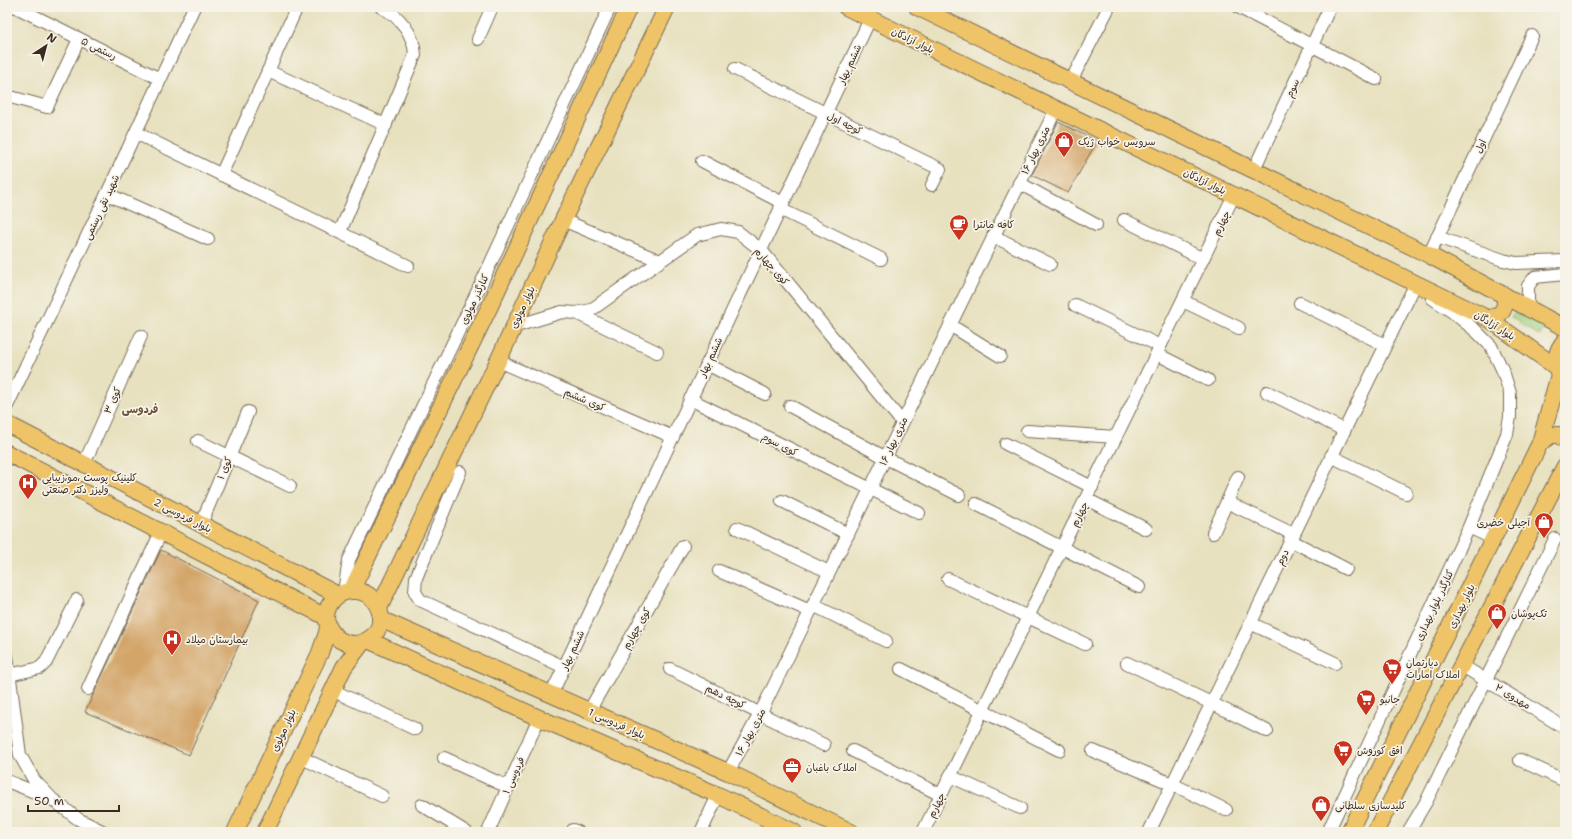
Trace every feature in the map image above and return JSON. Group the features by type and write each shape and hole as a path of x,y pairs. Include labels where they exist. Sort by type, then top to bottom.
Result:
{"main road":[{"path":"629,7 489,308 344,593 329,605 327,622 331,633 341,642 355,644 365,641 718,795 794,832"},
{"name":"بلوار مولوی","path":"380,614 563,220 667,7"},
{"name":"بلوار آزادگان","path":"846,7 1054,112 1233,199 1489,319 1560,375"},
{"path":"917,7 1429,255 1565,328"},
{"path":"1489,319 1500,315 1506,303 1504,295"},
{"name":"بلوار بهداری","path":"1349,832 1494,539 1540,442 1560,375 1556,359 1558,351 1565,341"},
{"name":"بلوار فردوسی 2","path":"7,424 201,524 344,593"},
{"path":"1540,442 1551,435 1559,435 1565,440"},
{"path":"7,454 161,532 327,622"},
{"path":"1375,832 1565,466"},
{"path":"265,832 344,668 365,641 377,631 380,614 375,602 365,593 344,593"},
{"name":"بلوار فردوسی 1","path":"380,614 551,695 728,772 851,832"},
{"name":"بلوار مولوی","path":"235,832 320,653 327,622"},
{"path":"718,795 728,772"}],"street":[{"name":"رستمی ۵","path":"16,7 160,79"},
{"name":"شهید نقی رستمی","path":"7,406 194,7"},
{"path":"221,175 297,7"},
{"path":"340,232 415,55 414,44 407,28 388,10 381,7"},
{"path":"478,39 492,7"},
{"name":"کنارگذر مولوی","path":"344,593 349,560 469,310 610,7"},
{"path":"1071,81 1109,7"},
{"path":"1238,7 1376,79"},
{"name":"سوم","path":"1254,169 1330,7"},
{"name":"ششم بهار","path":"551,695 870,19"},
{"name":"اول","path":"1429,255 1532,36"},
{"path":"7,96 47,107 79,39"},
{"name":"کوچه اول","path":"735,70 940,169 932,185"},
{"path":"268,71 386,125"},
{"name":"۱۶ متری بهار","path":"728,772 760,714 1054,112"},
{"path":"136,133 408,266"},
{"path":"702,161 782,206 881,258"},
{"path":"1019,183 1096,225"},
{"path":"107,194 208,239"},
{"name":"چهارم","path":"923,832 1233,199"},
{"path":"563,220 660,261"},
{"path":"1124,220 1203,259"},
{"name":"کوی چهارم","path":"513,327 562,312 576,313 591,310 696,235 721,229 738,232 761,250 902,422"},
{"path":"993,236 1050,264"},
{"path":"1437,238 1516,263 1565,261"},
{"path":"1528,309 1528,286 1535,277 1565,274"},
{"name":"دوم","path":"1149,832 1415,285"},
{"name":"کنارگذر بلوار بهداری","path":"1328,832 1469,527 1507,434 1510,417 1510,394 1503,371 1491,346 1476,331 1454,313 1415,285"},
{"path":"1183,301 1239,328"},
{"path":"1300,304 1385,345"},
{"path":"1075,305 1159,350 1208,380"},
{"path":"576,313 657,352"},
{"path":"950,325 1000,356"},
{"name":"کوی ۳","path":"84,464 141,336"},
{"name":"کوی ششم","path":"498,361 673,436"},
{"path":"707,364 765,394"},
{"path":"1267,392 1344,430"},
{"name":"کوی سوم","path":"690,399 919,513"},
{"path":"790,406 886,458 959,495"},
{"name":"کوی ۱","path":"201,524 248,412"},
{"path":"1027,431 1116,437"},
{"path":"198,441 290,486"},
{"path":"1006,444 1092,487"},
{"path":"1331,456 1406,493"},
{"path":"460,472 416,578 415,592 420,600 564,666"},
{"path":"1213,533 1238,476"},
{"path":"1086,499 1146,529"},
{"path":"782,501 848,534"},
{"path":"1227,502 1292,537 1346,569"},
{"path":"976,504 1139,587"},
{"path":"1469,527 1494,539"},
{"path":"737,528 829,572"},
{"path":"88,689 161,532"},
{"path":"1408,832 1426,802 1555,539"},
{"name":"کوی چهارم","path":"589,711 683,546"},
{"path":"719,571 812,608 886,641"},
{"path":"948,579 1085,644"},
{"path":"9,675 40,668 46,662 77,600"},
{"path":"1250,623 1335,662"},
{"path":"7,656 20,755 34,780 52,798 78,819 104,832"},
{"path":"1126,663 1267,731"},
{"name":"مهدوی ۲","path":"1461,665 1565,728"},
{"name":"کوچه دهم","path":"670,669 824,745"},
{"path":"901,669 1059,750"},
{"path":"334,690 415,729"},
{"name":"فردوسی ۱","path":"488,832 539,718"},
{"path":"853,751 941,794"},
{"path":"1093,751 1172,784 1226,810"},
{"path":"300,757 382,796"},
{"path":"444,758 508,787"},
{"path":"1520,760 1565,781"},
{"path":"950,776 1020,808"},
{"path":"7,781 52,798"},
{"path":"701,832 718,795"},
{"path":"422,805 466,832"}],"green space":[{"path":"1514,312 1544,326 1540,336 1511,317"}],"building":[{"name":"سرویس خواب ژیک","path":"1058,122 1097,141 1068,193 1032,175"},
{"name":"بیمارستان میلاد","path":"161,550 259,600 189,755 85,712"}],"place":[{"name":"سرویس خواب ژیک","path":"1064,158"},
{"name":"کافه مانترا","path":"959,241"},
{"name":"کلینیک پوست ،مو،زیبایی ولیزر دکتر صنعتی","path":"28,500"},
{"name":"آجیلی خضری","path":"1544,539"},
{"name":"تک‌پوشان","path":"1497,630"},
{"name":"بیمارستان میلاد","path":"172,656"},
{"name":"دپارتمان املاک امارات","path":"1392,685"},
{"name":"جانبو","path":"1366,716"},
{"name":"افق کوروش","path":"1343,767"},
{"name":"املاک باغبان","path":"792,784"},
{"name":"کلیدسازی سلطانی","path":"1321,822"}],"district":[{"name":"فردوسی","path":"140,409"}]}
